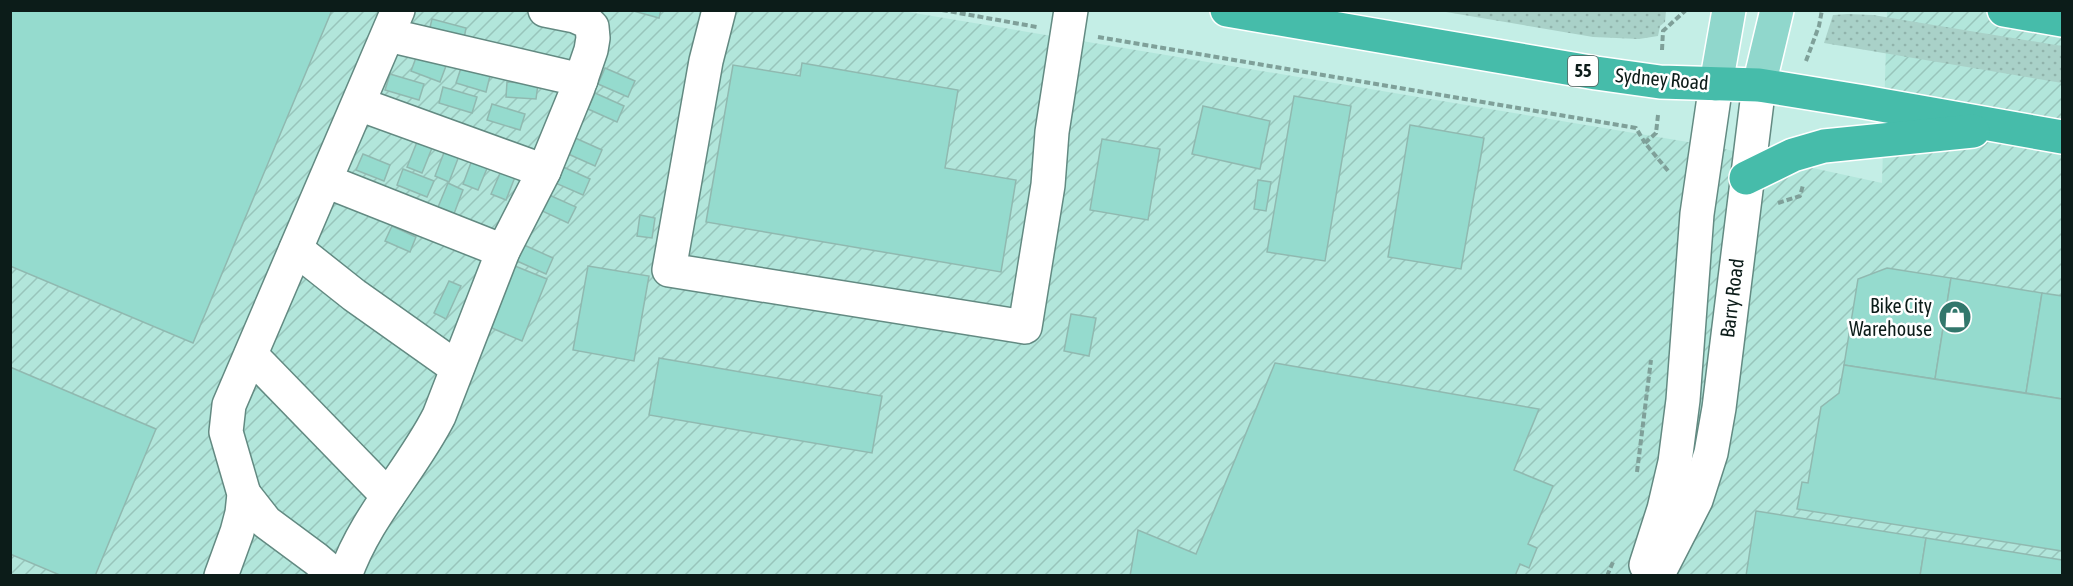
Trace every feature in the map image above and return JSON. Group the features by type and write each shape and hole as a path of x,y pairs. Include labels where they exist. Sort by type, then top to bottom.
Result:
{"highway":[{"name":"Sydney Road","path":"1227,10 1596,73 1660,82 1759,86 2062,137"},
{"path":"2004,10 2051,16"},
{"path":"1746,178 1793,155 1824,146 2013,127"}],"main road":[{"name":"Barry Road","path":"1716,84 1729,10"},
{"name":"Barry Road","path":"1759,86 1777,10"}],"street":[{"path":"345,576 363,535 427,441 439,416 503,251 544,171 581,81 591,50 592,27 575,16 544,10"},
{"path":"719,10 706,61 669,270 1025,327 1048,185 1052,132 1070,21"},
{"path":"336,576 266,522 244,494 229,447 226,432 227,418 229,405 393,23 581,81"},
{"name":"Barry Road","path":"1642,576 1664,509 1675,462 1683,400 1697,214 1716,84"},
{"name":"Barry Road","path":"1658,576 1696,500 1711,453 1719,408 1759,86"},
{"path":"359,104 544,171"},
{"path":"326,181 503,251"},
{"path":"296,249 354,295 457,368"},
{"path":"251,355 388,496"},
{"path":"221,576 240,522 244,494"}],"path":[{"path":"942,10 1070,21 1636,128 1646,143"}],"shaded area":[{"path":"1666,10 1665,22 1660,26 1658,36 1639,39 1593,37 1440,11"},
{"path":"10,11 902,11 1706,145 1882,183 1887,11 2062,11 2062,575 11,575"},
{"path":"1833,15 1873,15 2062,46 2062,83 1824,43"}],"building":[{"path":"10,10 332,10 193,343 10,266"},
{"path":"630,10 661,10 659,18"},
{"path":"432,19 466,28 463,44 428,36"},
{"path":"417,55 446,66 440,82 411,71"},
{"path":"802,63 958,90 945,168 1016,180 1001,272 706,222 733,65 800,76"},
{"path":"461,68 490,76 486,92 456,83"},
{"path":"605,68 635,81 628,97 598,84"},
{"path":"390,74 424,84 419,100 385,90"},
{"path":"507,82 538,84 536,99 506,97"},
{"path":"443,87 477,97 472,113 439,103"},
{"path":"595,93 624,106 617,122 588,109"},
{"path":"1294,96 1351,106 1325,261 1267,252"},
{"path":"492,104 525,114 520,130 487,120"},
{"path":"1203,106 1270,121 1260,169 1192,154"},
{"path":"1410,125 1484,138 1461,269 1388,257"},
{"path":"573,137 602,150 595,166 566,153"},
{"path":"1102,139 1160,149 1148,220 1090,210"},
{"path":"417,142 432,148 422,173 407,167"},
{"path":"445,150 459,156 449,182 435,176"},
{"path":"363,154 390,165 384,181 356,170"},
{"path":"472,160 488,166 478,190 463,184"},
{"path":"561,166 590,179 583,195 553,182"},
{"path":"403,169 434,181 427,197 397,185"},
{"path":"501,171 515,177 506,200 491,194"},
{"path":"1258,180 1271,182 1266,211 1254,209"},
{"path":"448,183 463,190 452,219 436,212"},
{"path":"547,194 576,207 568,223 540,210"},
{"path":"640,215 655,218 652,238 637,236"},
{"path":"392,226 416,237 410,252 385,241"},
{"path":"524,245 553,258 546,274 517,261"},
{"path":"510,264 547,279 522,341 485,325"},
{"path":"588,266 649,276 634,361 573,350"},
{"path":"1887,268 1951,278 1935,379 1844,365 1858,279"},
{"path":"1951,278 2042,293 2026,393 1935,379"},
{"path":"449,281 461,286 446,319 434,313"},
{"path":"2042,293 2062,296 2062,399 2026,393"},
{"path":"1071,314 1096,318 1089,356 1064,351"},
{"path":"659,358 882,396 872,453 649,415"},
{"path":"1275,363 1539,409 1514,470 1553,486 1528,544 1537,548 1529,568 1520,564 1515,576 1130,576 1138,530 1196,554"},
{"path":"1844,365 2062,399 2062,551 1797,509 1802,482 1808,483 1821,407 1839,393"},
{"path":"10,367 156,429 95,576 62,576 10,554"},
{"path":"1756,511 1926,538 1920,576 1746,576"},
{"path":"1926,538 2062,560 2062,576 1920,576"}],"place":[{"name":"Bike City Warehouse","path":"1955,317"}]}
